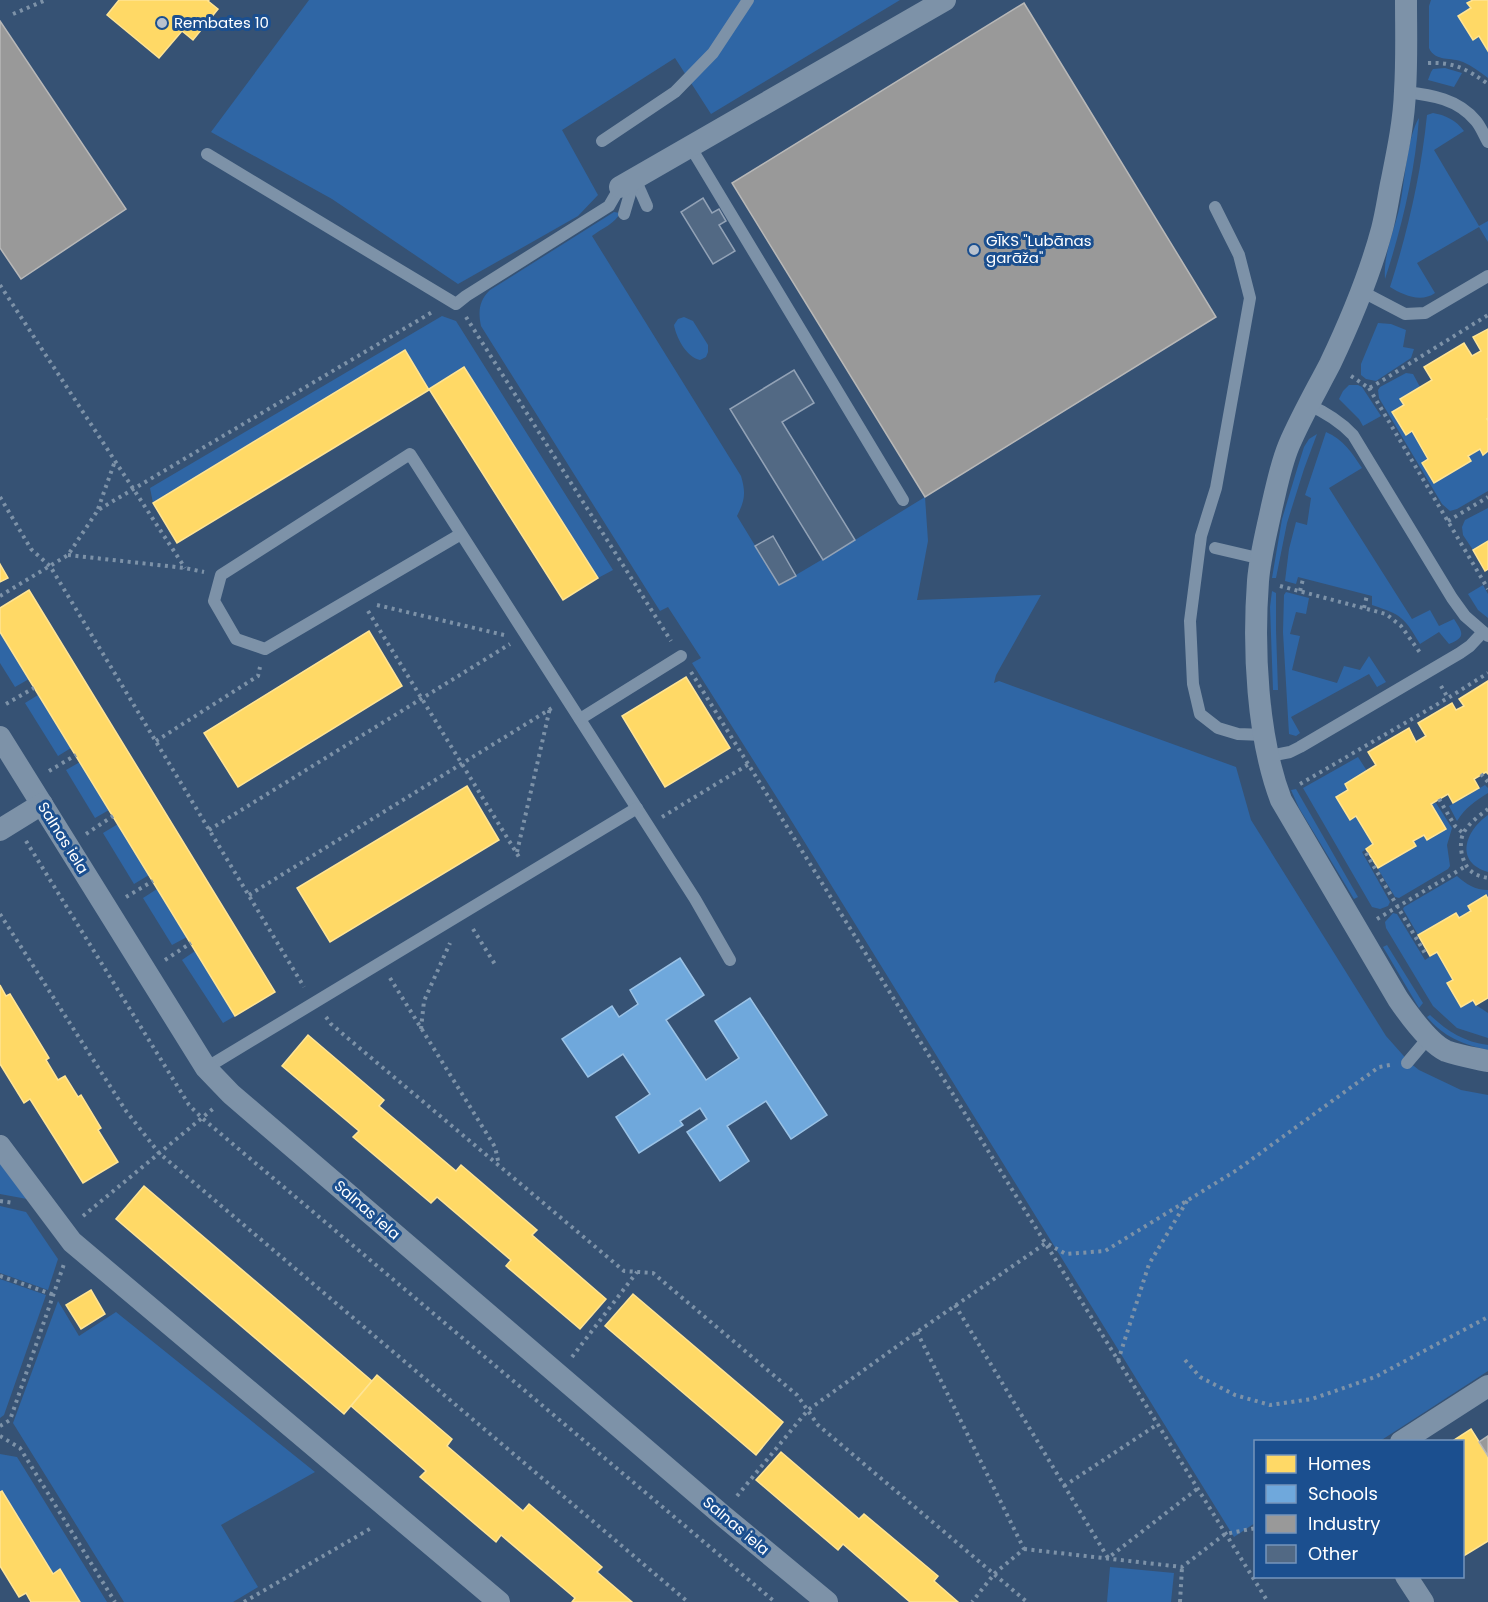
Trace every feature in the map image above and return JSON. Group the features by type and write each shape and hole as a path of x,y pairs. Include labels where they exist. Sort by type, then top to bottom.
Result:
{"street":[{"path":"628,183 945,0"},
{"path":"1406,0 1406,92 1398,149 1382,229 1361,291 1329,364 1307,404 1288,447 1278,482 1260,570 1257,654 1260,708 1278,791 1398,999 1413,1022 1444,1050 1488,1061"},
{"name":"Salnas iela","path":"0,737 206,1068 231,1094 826,1602"},
{"path":"0,830 42,804"},
{"path":"0,1146 72,1242 498,1602"},
{"path":"1404,1440 1488,1386"},
{"path":"1407,1578 1423,1602"}],"lane":[{"path":"602,141 675,92 713,53 748,0"},
{"path":"1406,92 1445,99 1462,108 1476,121 1488,142"},
{"path":"690,146 903,500"},
{"path":"207,154 456,304 609,206 628,183"},
{"path":"628,183 647,206"},
{"path":"624,214 628,183"},
{"path":"1215,207 1239,255 1250,298 1216,488 1201,536 1190,621 1193,684 1200,714 1218,728 1290,752 1470,646 1485,634 1466,616 1452,598 1353,435 1329,414 1307,404"},
{"path":"1361,291 1405,314 1425,313 1488,276"},
{"path":"461,534 265,649 236,639 214,601 221,574 410,454 695,899 730,960"},
{"path":"1215,548 1260,570"},
{"path":"580,719 681,656"},
{"path":"206,1068 637,808"},
{"path":"1407,1063 1429,1037"}],"path":[{"path":"13,14 46,0"},
{"path":"1427,63 1444,62 1458,66 1488,84"},
{"path":"0,285 184,568"},
{"path":"98,510 444,305 456,304 469,321 749,764 1268,1602"},
{"path":"1369,388 1488,315"},
{"path":"1329,364 1369,388 1488,589"},
{"path":"0,596 68,555 98,510 115,460"},
{"path":"0,497 31,549 50,566 302,984 331,1024 624,1271 653,1273 796,1395 818,1425 1027,1602"},
{"path":"1448,521 1488,497"},
{"path":"68,555 221,574"},
{"path":"1260,570 1300,591 1386,614 1394,619 1431,669 1448,698"},
{"path":"1300,591 1303,579"},
{"path":"358,594 520,858"},
{"path":"1364,608 1367,595"},
{"path":"377,604 511,637"},
{"path":"209,830 514,642"},
{"path":"156,741 258,676 265,649"},
{"path":"1278,791 1298,785 1488,674"},
{"path":"6,704 34,688"},
{"path":"249,895 553,707 516,853"},
{"path":"46,773 76,755"},
{"path":"648,825 749,764"},
{"path":"1481,774 1488,782"},
{"path":"1439,799 1455,826 1463,833"},
{"path":"1488,809 1463,833 1461,852 1466,866 1472,872 1488,878"},
{"path":"83,836 113,816"},
{"path":"1366,853 1426,955"},
{"path":"1376,919 1466,866"},
{"path":"123,899 153,882"},
{"path":"463,913 496,966"},
{"path":"0,914 126,1111 159,1153 688,1602"},
{"path":"421,1030 424,1000 451,941"},
{"path":"161,962 191,943"},
{"path":"380,964 495,1147 500,1166"},
{"path":"1046,1243 1066,1254 1105,1251 1237,1170 1379,1066 1407,1063"},
{"path":"1118,1361 1149,1264 1188,1200"},
{"path":"722,1515 808,1410 1046,1243"},
{"path":"572,1357 638,1272"},
{"path":"0,1276 54,1295"},
{"path":"956,1305 1108,1558"},
{"path":"1185,1360 1200,1377 1235,1395 1270,1405 1302,1401 1375,1377 1488,1317"},
{"path":"917,1332 1024,1549"},
{"path":"0,1426 10,1420"},
{"path":"1064,1486 1158,1425"},
{"path":"0,1436 20,1448 115,1602"},
{"path":"1108,1558 1197,1489"},
{"path":"244,1602 377,1524 390,1510"},
{"path":"972,1602 995,1574 1024,1549 1182,1567 1225,1534 1254,1528"},
{"path":"1180,1602 1182,1567"}],"shaded area":[{"path":"309,0 900,0 711,114 675,58 562,130 598,195 578,216 458,284 332,199 211,132"},
{"path":"1431,0 1473,0 1467,3 1471,8 1459,16 1473,39 1479,36 1488,51 1488,78 1463,62 1435,55 1429,48"},
{"path":"1445,68 1462,73 1454,87 1428,80 1433,69"},
{"path":"1433,113 1450,119 1464,131 1434,150 1479,226 1488,221 1488,242 1479,227 1417,263 1435,293 1418,298 1390,287 1413,202 1427,115"},
{"path":"1419,118 1407,199 1385,279 1386,260 1400,205 1409,148"},
{"path":"614,212 620,213 608,226 592,236 741,476 744,496 737,516 779,585 925,497 928,541 917,600 1041,595 996,675 994,683 999,681 1236,767 1251,820 1386,1036 1419,1070 1461,1090 1488,1095 1488,1371 1382,1440 1254,1440 1254,1524 1234,1537 692,663 701,658 668,607 660,611 481,326 480,306 490,290"},
{"path":"442,316 456,321 613,570 598,578 464,368 429,389 405,350 153,503 150,488"},
{"path":"684,317 693,321 708,345 706,357 700,360 686,351 677,335 674,325 678,319"},
{"path":"1378,323 1391,324 1406,330 1403,347 1414,349 1411,358 1376,381 1366,379 1361,375 1361,364"},
{"path":"1406,373 1413,374 1420,387 1401,399 1404,405 1392,412 1405,434 1412,431 1428,459 1422,463 1433,483 1471,461 1468,456 1480,449 1483,454 1488,451 1488,491 1457,509 1450,511 1442,504 1379,398 1380,387"},
{"path":"1349,385 1362,387 1381,416 1363,426 1339,399"},
{"path":"1326,432 1351,452 1362,468 1329,488 1412,619 1430,610 1439,626 1454,619 1461,634 1458,639 1449,644 1439,632 1420,644 1406,622 1372,605 1372,596 1298,577 1296,584 1285,581 1289,549 1296,522 1307,525 1311,498 1305,495"},
{"path":"1317,434 1287,523 1276,578 1272,578 1282,519 1298,466 1304,447 1309,439"},
{"path":"1488,508 1488,541 1473,550 1463,535 1462,527 1465,520"},
{"path":"1483,585 1488,594 1488,618 1478,610 1468,594"},
{"path":"1272,591 1276,593 1278,690 1273,690 1270,607"},
{"path":"1286,592 1309,598 1306,614 1296,612 1290,634 1300,636 1292,670 1337,683 1344,666 1360,670 1369,656 1386,682 1377,687 1369,674 1291,717 1300,733 1296,736 1289,734 1283,632"},
{"path":"0,632 29,679 15,687 0,663"},
{"path":"38,695 71,748 58,756 25,703"},
{"path":"1358,757 1367,771 1345,784 1348,790 1336,798 1350,820 1356,816 1373,844 1362,852 1390,902 1388,906 1380,909 1372,907 1303,788"},
{"path":"80,762 109,810 95,818 66,770"},
{"path":"1485,785 1488,793 1463,812 1457,821 1449,806"},
{"path":"1296,789 1358,897 1354,899 1299,808 1291,790"},
{"path":"1436,803 1452,828 1447,845 1450,866 1399,898 1395,897 1378,869 1415,846 1413,841 1424,835 1428,840 1445,829 1431,804"},
{"path":"1488,815 1488,872 1470,861 1467,846 1474,829"},
{"path":"118,824 149,875 134,884 103,833"},
{"path":"1457,876 1471,886 1488,890 1488,899 1485,895 1468,906 1471,911 1459,918 1455,913 1418,935 1404,907"},
{"path":"157,889 187,937 172,945 143,898"},
{"path":"1393,913 1397,914 1425,960 1437,952 1453,980 1448,983 1488,1013 1488,1038 1457,1028 1433,1006 1386,928 1385,922"},
{"path":"1387,945 1423,1003 1419,1008 1383,947"},
{"path":"195,951 235,1016 223,1023 182,960"},
{"path":"1430,1015 1456,1035 1488,1045 1488,1050 1447,1035 1427,1017"},
{"path":"0,1161 27,1199 0,1194"},
{"path":"0,1206 26,1212 58,1259 48,1290 0,1273"},
{"path":"0,1279 46,1295 4,1415 0,1418"},
{"path":"58,1301 79,1336 116,1312 315,1472 221,1525 258,1587 233,1602 124,1602 13,1423"},
{"path":"0,1454 17,1457 107,1602 80,1602 60,1570 53,1574 2,1491 0,1492"},
{"path":"1110,1567 1174,1573 1171,1602 1107,1602"}],"building: Homes":[{"name":"Rembates 10","path":"119,0 209,0 218,9 193,40 182,31 159,58 107,15"},
{"path":"1473,0 1488,0 1488,51 1479,36 1473,40 1458,16 1471,8 1467,3"},
{"path":"1488,329 1488,451 1483,455 1480,449 1468,456 1471,461 1434,483 1422,463 1428,459 1412,431 1406,435 1392,412 1404,405 1400,399 1432,380 1424,367 1464,343 1472,356 1481,351 1473,337"},
{"path":"405,350 429,390 177,543 153,503"},
{"path":"464,367 598,578 563,600 429,389"},
{"path":"1488,541 1488,569 1485,571 1473,550"},
{"path":"0,564 8,578 0,582"},
{"path":"29,590 275,992 235,1016 0,632 0,608"},
{"path":"369,631 402,686 238,787 204,733"},
{"path":"686,677 730,748 665,787 622,716"},
{"path":"1488,681 1488,774 1486,772 1474,779 1479,788 1453,803 1448,794 1431,804 1446,829 1427,840 1424,835 1413,841 1416,846 1378,868 1366,849 1373,844 1356,816 1350,820 1336,797 1348,790 1345,784 1376,765 1368,752 1409,728 1416,742 1426,736 1418,723 1452,703 1456,710 1464,706 1459,699"},
{"path":"467,786 499,840 330,942 297,888"},
{"path":"1486,895 1488,899 1488,998 1476,1005 1473,1000 1461,1007 1447,983 1453,980 1437,952 1430,956 1418,935 1456,913 1459,918 1471,911 1468,906"},
{"path":"0,985 6,996 10,994 49,1058 46,1060 58,1080 65,1076 78,1097 81,1095 101,1128 98,1130 118,1162 83,1183 30,1099 24,1103 0,1064"},
{"path":"308,1035 384,1100 379,1106 456,1171 461,1165 537,1230 532,1235 606,1299 580,1329 506,1266 511,1260 437,1197 431,1203 353,1137 359,1131 282,1066"},
{"path":"144,1186 372,1381 344,1414 116,1219"},
{"path":"91,1290 105,1314 81,1329 66,1305"},
{"path":"633,1294 783,1422 756,1455 605,1326"},
{"path":"377,1375 452,1439 447,1446 523,1511 529,1504 602,1567 597,1572 632,1602 572,1602 575,1598 501,1535 496,1542 420,1477 426,1471 351,1406"},
{"path":"1471,1429 1488,1456 1488,1541 1464,1556 1464,1440 1454,1440"},
{"path":"781,1452 859,1519 864,1514 938,1576 934,1581 958,1602 910,1602 843,1544 838,1550 756,1480"},
{"path":"2,1491 53,1574 60,1569 80,1602 31,1602 26,1593 19,1597 0,1566 0,1492"}],"building: Schools":[{"path":"680,958 704,995 666,1020 706,1080 739,1058 715,1021 750,998 827,1115 791,1139 766,1101 727,1126 749,1161 720,1181 687,1132 707,1119 700,1108 680,1121 683,1125 639,1153 616,1117 650,1094 623,1054 588,1077 562,1039 612,1006 619,1017 638,1004 630,990"}],"building: Industry":[{"name":"GĪKS \"Lubānas garāža\"","path":"1024,3 1216,317 925,497 732,183"},
{"path":"0,21 126,209 21,279 0,248"},
{"path":"1488,1436 1488,1456 1479,1442"}],"building: Other":[{"path":"703,198 712,213 719,209 726,221 719,225 735,251 713,264 681,212"},
{"path":"794,370 814,403 782,422 855,540 823,560 730,409"},
{"path":"773,536 796,576 779,585 755,546"}],"place":[{"name":"Rembates 10","path":"162,23"},
{"name":"GĪKS \"Lubānas garāža\"","path":"974,250"}]}
